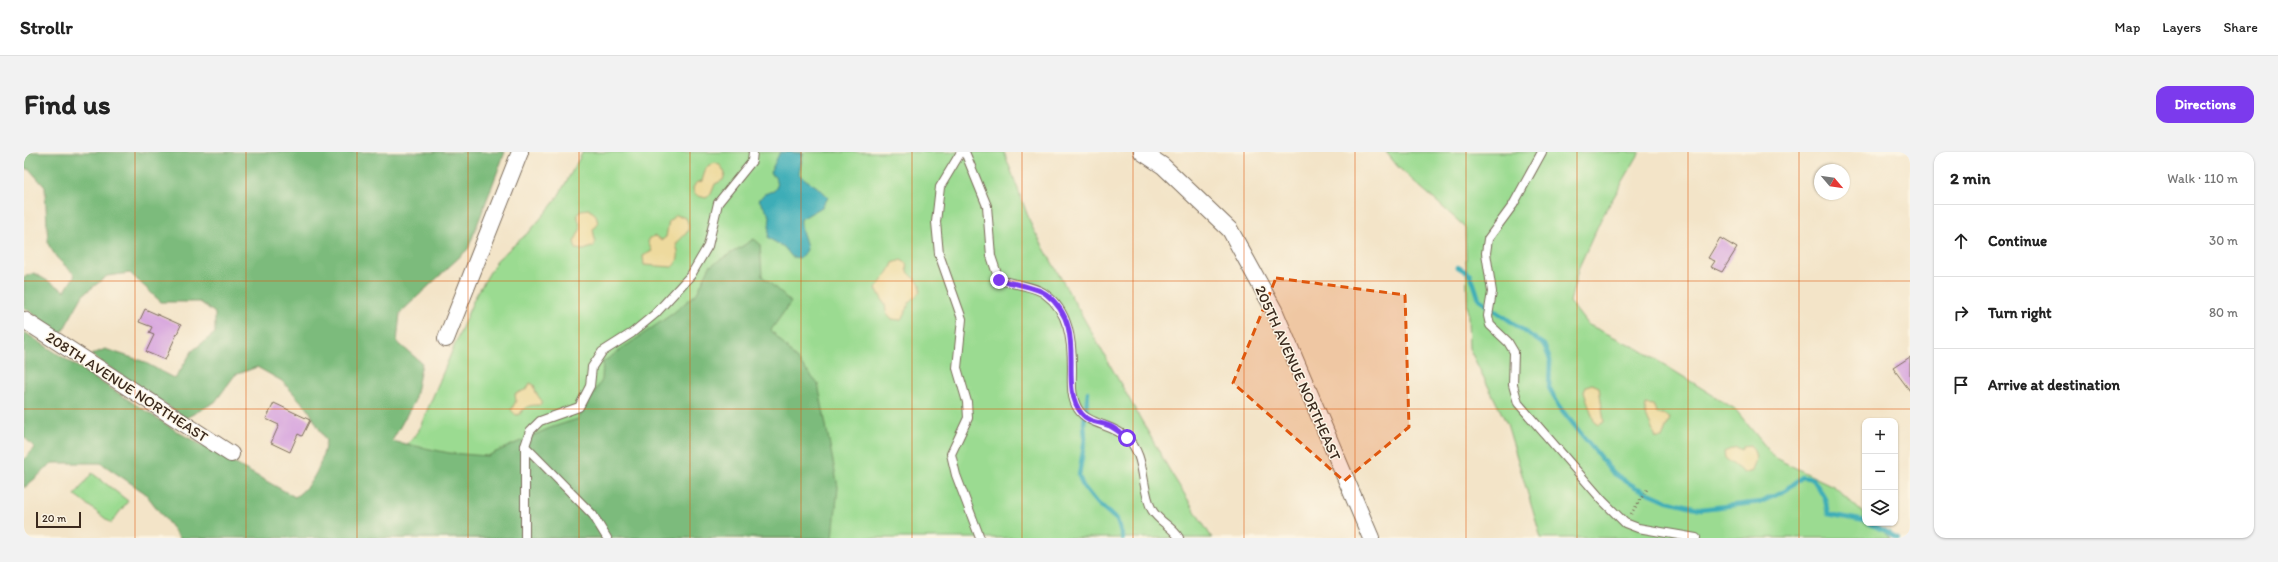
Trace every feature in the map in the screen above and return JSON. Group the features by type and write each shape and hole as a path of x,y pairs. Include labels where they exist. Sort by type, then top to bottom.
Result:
{"street":[{"path":"446,339 520,152"},
{"name":"205TH AVENUE NORTHEAST","path":"1142,152 1163,166 1230,230 1274,310 1371,538"},
{"name":"208TH AVENUE NORTHEAST","path":"24,320 231,454"}],"lane":[{"path":"524,538 525,446 530,431 540,421 580,407 590,386 592,367 602,352 632,332 655,314 691,275 708,246 718,203 752,161 753,152"},
{"path":"961,152 940,187 936,222 939,254 962,319 957,368 967,402 968,418 951,454 956,475 980,538"},
{"path":"965,152 986,206 991,256 999,280 1045,293 1063,312 1072,351 1071,389 1077,407 1083,416 1110,426 1127,438 1141,462 1147,498 1152,510 1159,521 1179,538"},
{"path":"1542,152 1513,205 1488,239 1486,253 1492,292 1488,316 1490,326 1508,342 1514,352 1513,385 1518,402 1602,500 1625,523 1638,528 1696,538"},
{"path":"525,446 593,516 607,538"}],"path":[{"path":"1625,523 1648,488"}],"highlighted area":[{"path":"1276,278 1405,295 1409,427 1344,481 1233,383"}],"green space":[{"path":"24,152 505,152 468,249 400,313 397,342 422,363 414,402 392,441 449,453 487,456 550,428 578,419 602,380 603,362 672,314 697,293 710,266 754,239 760,244 762,276 791,302 771,330 818,384 838,487 833,538 180,538 145,493 101,463 53,463 24,488 24,459 35,448 24,437 24,332 178,432 295,497 302,492 316,473 322,458 326,441 308,409 282,381 257,367 235,375 215,402 186,418 91,355 105,349 142,361 175,379 192,351 215,333 215,313 200,302 161,302 130,273 107,276 83,295 61,334 24,307 24,277 34,273 65,291 75,275 57,258 48,244 45,187 30,170 24,168"},
{"path":"583,152 1004,152 1032,227 1170,471 1212,538 326,538 418,432 474,299 497,260 530,231 556,200"},
{"path":"1386,152 1640,152 1601,219 1579,267 1570,302 1587,324 1639,349 1735,409 1775,458 1835,487 1862,512 1862,526 1876,526 1890,538 1541,538 1507,424 1469,348 1465,227 1398,167"},
{"path":"92,473 128,501 111,523 75,495"}],"sand":[{"path":"715,163 721,166 725,173 723,180 715,184 711,194 706,198 697,195 694,193 693,188 696,183 702,181 706,168"},
{"path":"589,209 596,215 598,224 593,229 595,240 594,246 584,250 576,249 574,242 581,228 577,215 581,210"},
{"path":"676,215 686,218 689,227 687,232 676,244 678,259 672,267 644,265 643,256 652,251 648,242 650,238 655,236 662,240 666,237 669,221"},
{"path":"901,260 906,263 907,271 920,284 920,292 909,303 905,314 900,320 892,319 886,312 885,304 876,289 890,270 893,263"},
{"path":"530,383 534,385 536,393 541,400 541,405 529,406 520,414 516,415 511,410 516,401 515,394 527,389"},
{"path":"1592,384 1599,387 1604,422 1599,425 1594,421 1584,391 1586,386"},
{"path":"1646,404 1653,405 1657,413 1670,418 1662,438 1656,438 1647,417 1645,409"},
{"path":"1750,445 1756,457 1755,463 1752,470 1744,473 1725,458 1724,452 1736,447 1741,450 1744,446"}],"water":[{"path":"780,152 803,153 799,174 822,191 828,198 822,207 801,219 801,228 807,250 801,258 792,257 784,247 768,238 770,216 759,200 764,194 774,191 777,186 775,177 770,173"}],"building":[{"path":"1720,238 1737,248 1722,272 1711,267 1715,261 1708,258"},
{"path":"145,309 181,325 165,360 146,352 154,335 149,333 152,327 139,322"},
{"path":"1910,357 1910,391 1893,368"},
{"path":"274,403 310,420 302,436 298,434 290,452 271,443 279,425 266,419"}],"waterway":[{"path":"1458,267 1471,275 1479,299 1544,345 1550,360 1549,388 1561,409 1613,473 1635,487 1665,500 1701,509 1761,502 1785,491 1802,477 1813,479 1825,499 1828,514 1862,520"},
{"path":"1088,392 1084,423 1085,438 1079,476 1083,486 1094,500 1117,520 1123,538"},
{"path":"1875,526 1898,538"}],"route":[{"path":"999,280 1045,293 1063,312 1072,351 1071,389 1077,407 1083,416 1110,426 1127,438"}]}
